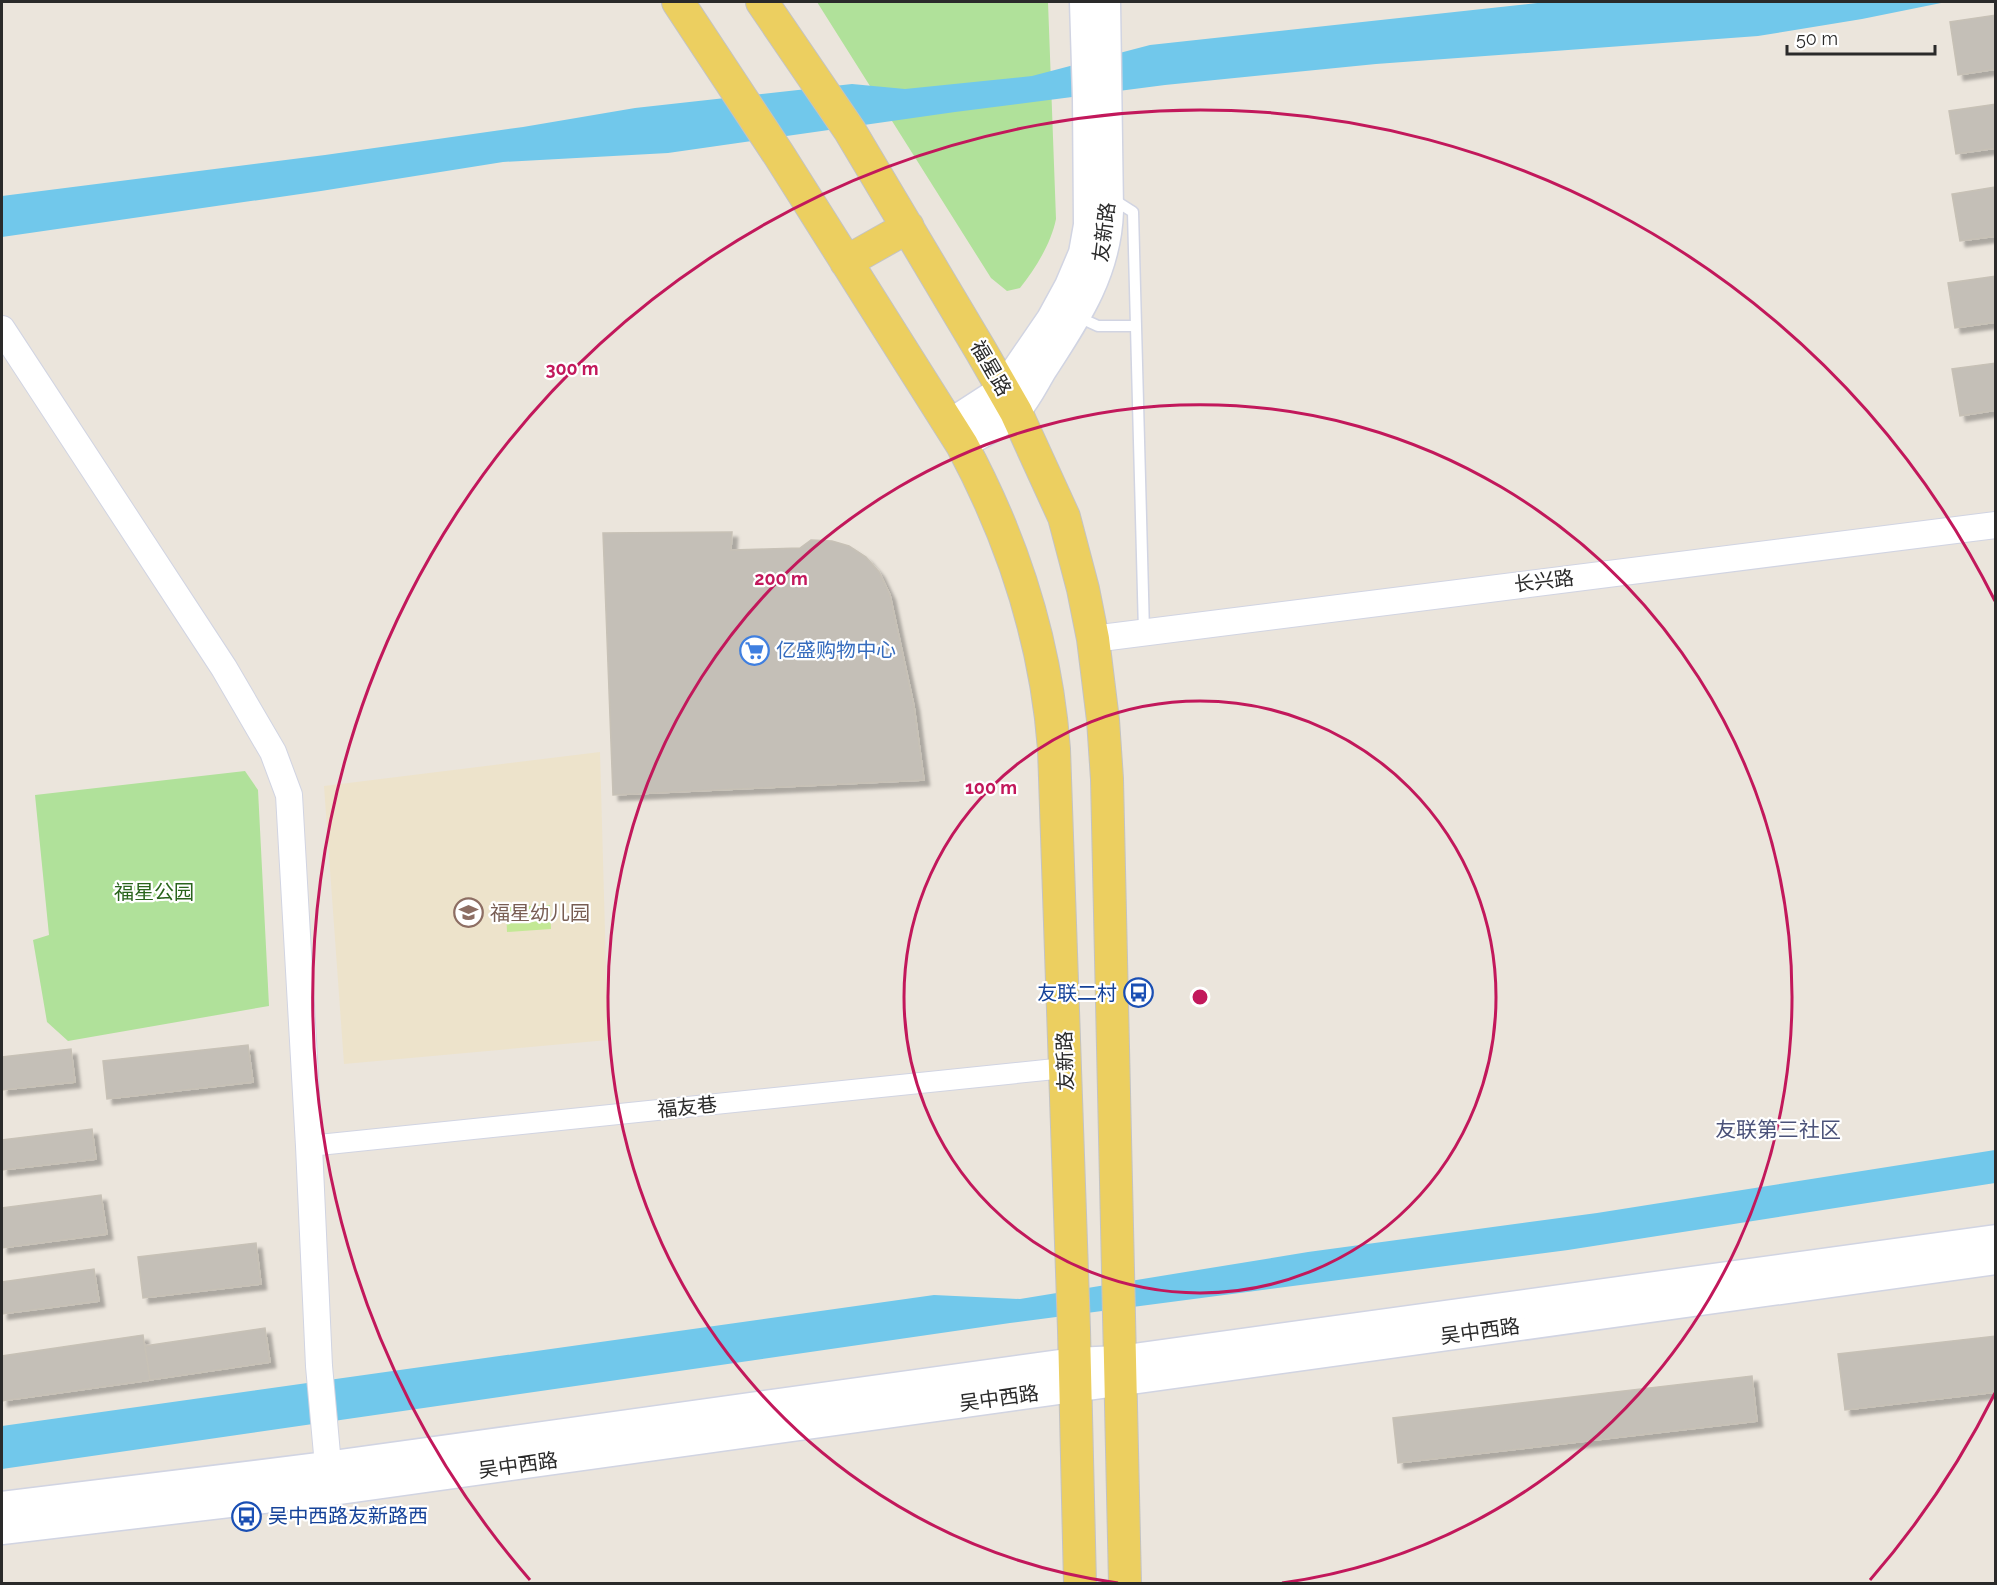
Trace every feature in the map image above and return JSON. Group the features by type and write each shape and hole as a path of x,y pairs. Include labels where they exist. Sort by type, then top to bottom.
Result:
{"main road":[{"path":"678,2 779,155 956,435"},
{"name":"福星路","path":"762,2 850,131 1009,401 1064,517 1083,589 1093,639 1103,720 1107,779 1119,1370"},
{"name":"友新路","path":"1080,1584 1074,1330 1053,730 1048,693 1031,612 1009,545 978,474 956,435 1009,401 1076,316 1097,276 1102,261 1108,226 1109,196 1098,101 1096,36 1084,2"},
{"name":"友新路","path":"1096,36 1107,2"},
{"name":"友新路","path":"1009,401 1069,286 1083,253 1088,225 1098,101"},
{"path":"846,262 908,227"},
{"name":"吴中西路","path":"1119,1370 1995,1239"},
{"name":"吴中西路","path":"2,1530 329,1479 1074,1375 1995,1260"},
{"path":"1119,1370 1125,1584"},
{"name":"吴中西路","path":"2,1506 329,1479"}],"street":[{"path":"2,329 224,668 273,752 289,795 319,1366 329,1479"},
{"name":"长兴路","path":"1093,639 1995,525"},
{"name":"福友巷","path":"309,1146 1065,1068"}],"lane":[{"path":"1109,196 1133,212 1144,632"},
{"path":"1076,316 1098,327 1136,326"}],"shaded area":[{"name":"福星幼儿园","path":"600,752 608,1040 344,1064 324,786"}],"green space":[{"path":"817,2 1048,2 1056,219 1042,256 1020,288 1007,291 991,278"},
{"name":"福星公园","path":"245,771 258,790 269,1006 68,1041 47,1022 33,940 49,935 35,795"},
{"path":"550,905 551,929 507,932 506,907"}],"water":[{"path":"1546,2 1946,2 1758,36 1376,64 1165,85 668,153 503,162 2,237 2,196 325,155 523,127 635,108 852,84 905,89 1032,76 1150,45"},
{"path":"1995,1150 1995,1183 1568,1250 1010,1323 2,1469 2,1426 934,1295 1020,1299 1308,1252 1597,1213"}],"building":[{"path":"1996,15 1996,69 1958,75 1950,22"},
{"path":"1996,104 1996,148 1956,154 1949,111"},
{"path":"1996,187 1996,236 1960,241 1952,194"},
{"path":"1996,276 1996,322 1955,328 1948,283"},
{"path":"1996,363 1996,410 1960,416 1952,369"},
{"name":"亿盛购物中心","path":"732,532 731,550 800,548 811,540 832,541 849,546 866,557 879,572 890,595 914,706 924,780 613,795 603,533"},
{"path":"248,1045 253,1082 107,1099 103,1061"},
{"path":"71,1049 75,1082 2,1090 2,1057"},
{"path":"92,1129 96,1159 2,1170 2,1140"},
{"path":"101,1195 107,1234 2,1248 2,1208"},
{"path":"256,1243 261,1284 143,1298 138,1257"},
{"path":"94,1269 99,1301 2,1314 2,1282"},
{"path":"265,1328 270,1362 150,1380 145,1346"},
{"path":"143,1335 150,1380 2,1401 2,1356"},
{"path":"1996,1336 1996,1392 1845,1410 1838,1354"},
{"path":"1752,1376 1757,1421 1398,1463 1393,1418"}],"place":[{"name":"亿盛购物中心","path":"755,650"},
{"name":"福星幼儿园","path":"469,913"},
{"name":"友联二村","path":"1138,993"},
{"name":"吴中西路友新路西","path":"247,1516"}],"district":[{"name":"友联第三社区","path":"1778,1129"}]}
